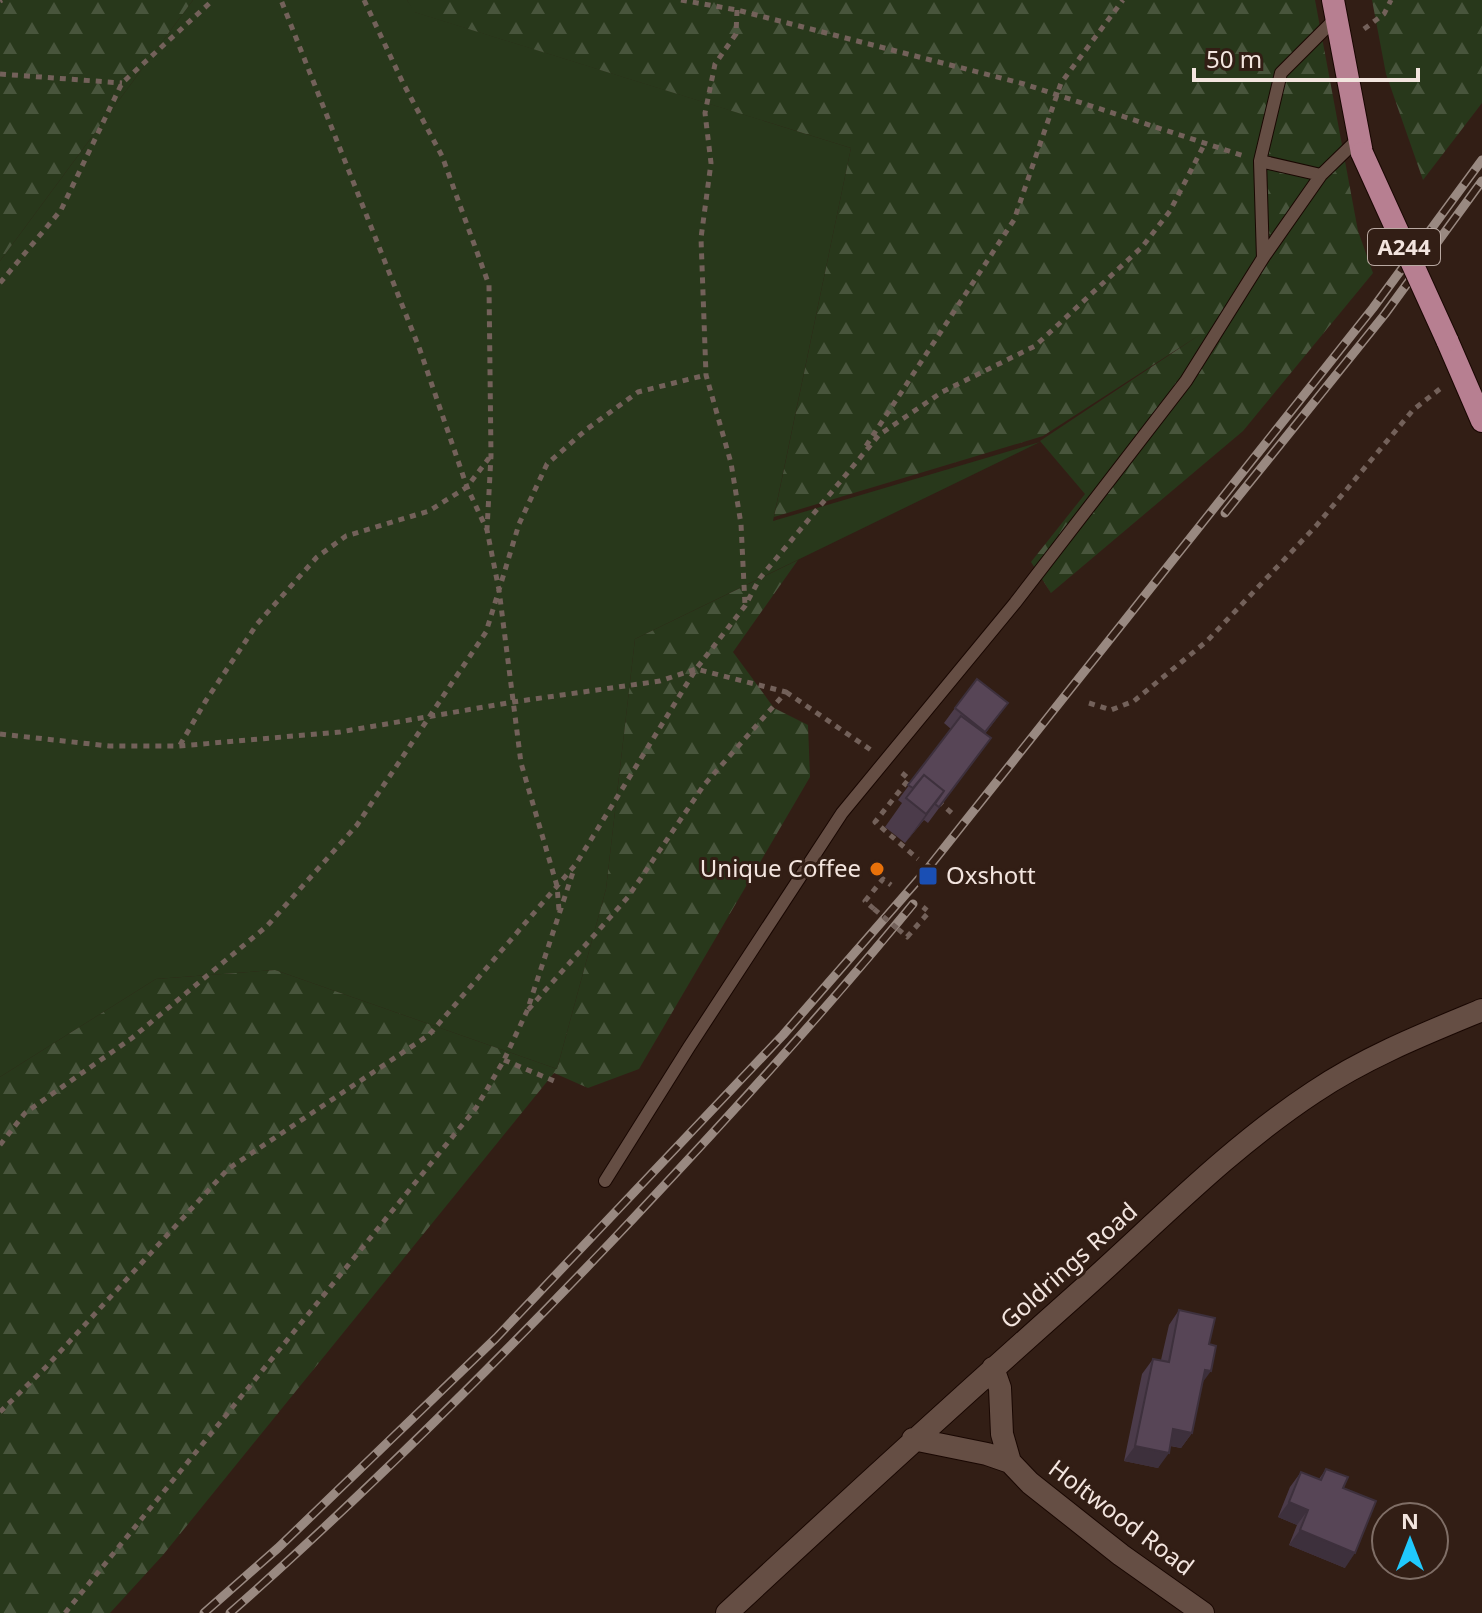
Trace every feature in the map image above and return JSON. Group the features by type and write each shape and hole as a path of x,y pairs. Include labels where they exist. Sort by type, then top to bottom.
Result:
{"main road":[{"name":"A244","path":"1334,9 1360,146 1482,421"}],"street":[{"name":"Goldrings Road","path":"727,1613 913,1439 1243,1143 1314,1092 1355,1068 1410,1040 1482,1010"},
{"path":"993,1368 1000,1388 1002,1434 1010,1462"},
{"name":"Holtwood Road","path":"913,1439 987,1454 1010,1462 1030,1483 1121,1555 1203,1613"}],"lane":[{"path":"1263,258 1260,161 1281,73 1334,9"},
{"path":"605,1181 842,813 1015,603 1186,381 1263,258 1321,175 1360,146"},
{"path":"1260,161 1321,175"}],"path":[{"path":"0,283 61,210 122,83 213,0"},
{"path":"281,0 420,350 467,487 487,530 499,590 521,763 557,886 559,915"},
{"path":"364,0 442,156 489,285 491,456 487,530"},
{"path":"681,0 737,10 1024,84 1260,161"},
{"path":"855,464 1014,220 1061,83 1123,0"},
{"path":"1341,46 1384,14 1391,0"},
{"path":"737,10 736,34 715,64 705,113 711,163 701,238 706,375 731,463 741,524 745,606"},
{"path":"0,74 122,83"},
{"path":"0,1412 46,1367 228,1169 429,1035 576,864 696,669 745,606 760,578 879,435 942,392 1035,346 1142,247 1170,211 1205,143"},
{"path":"0,1145 25,1113 132,1038 267,926 357,825 486,632 519,524 547,464 587,429 638,392 706,375"},
{"path":"1089,703 1111,710 1134,701 1207,641 1316,526 1413,410 1443,387 1464,377"},
{"path":"179,746 257,624 317,557 346,536 429,511 467,487 491,456"},
{"path":"0,734 109,746 179,746 340,732 660,681 696,669 786,692 886,760 910,780 875,822 918,859"},
{"path":"527,1011 628,897 704,785 786,692"},
{"path":"932,796 955,816"},
{"path":"65,1613 476,1108 504,1060 527,1011 576,864"},
{"path":"891,885 883,879 865,901 907,937 926,909"},
{"path":"504,1060 559,1083"}],"green space":[{"path":"0,0 193,0 0,261"},
{"path":"193,0 407,0 415,12 851,148 773,521 1040,442 635,639 606,889 557,1069 275,970 156,979 0,1077 0,261"},
{"path":"407,0 1315,0 1358,231 1373,273 1243,431 1051,593 1031,562 1085,494 1040,441 1204,332 1043,436 774,517 851,148 414,12"},
{"path":"1372,0 1482,0 1482,103 1423,180 1386,74"},
{"path":"798,560 733,652 774,708 808,725 810,777 639,1069 588,1088 554,1073 163,1555 110,1613 0,1613 0,1077 156,979 275,970 557,1069 606,889 635,639"}],"building":[{"path":"977,679 1008,703 985,732 955,708"},
{"name":"Oxshott","path":"961,716 991,738 939,807 935,804 944,791 924,775 913,788 908,785"},
{"path":"924,775 944,791 926,814 906,798"},
{"path":"1179,1310 1215,1318 1209,1344 1216,1346 1211,1371 1205,1370 1192,1433 1173,1429 1169,1453 1135,1446 1153,1359 1169,1362"},
{"path":"1326,1469 1348,1477 1343,1488 1376,1501 1370,1501 1370,1516 1355,1553 1300,1530 1308,1510 1289,1502 1301,1472 1321,1480"}],"railway":[{"path":"204,1613 278,1548 496,1338 783,1035 925,872 1373,308 1482,160"},
{"path":"1225,513 1385,314 1482,181"},
{"path":"230,1613 377,1478 565,1290 765,1076 913,904"}],"place":[{"name":"Unique Coffee","path":"877,869"},
{"name":"Oxshott","path":"928,876"}]}
